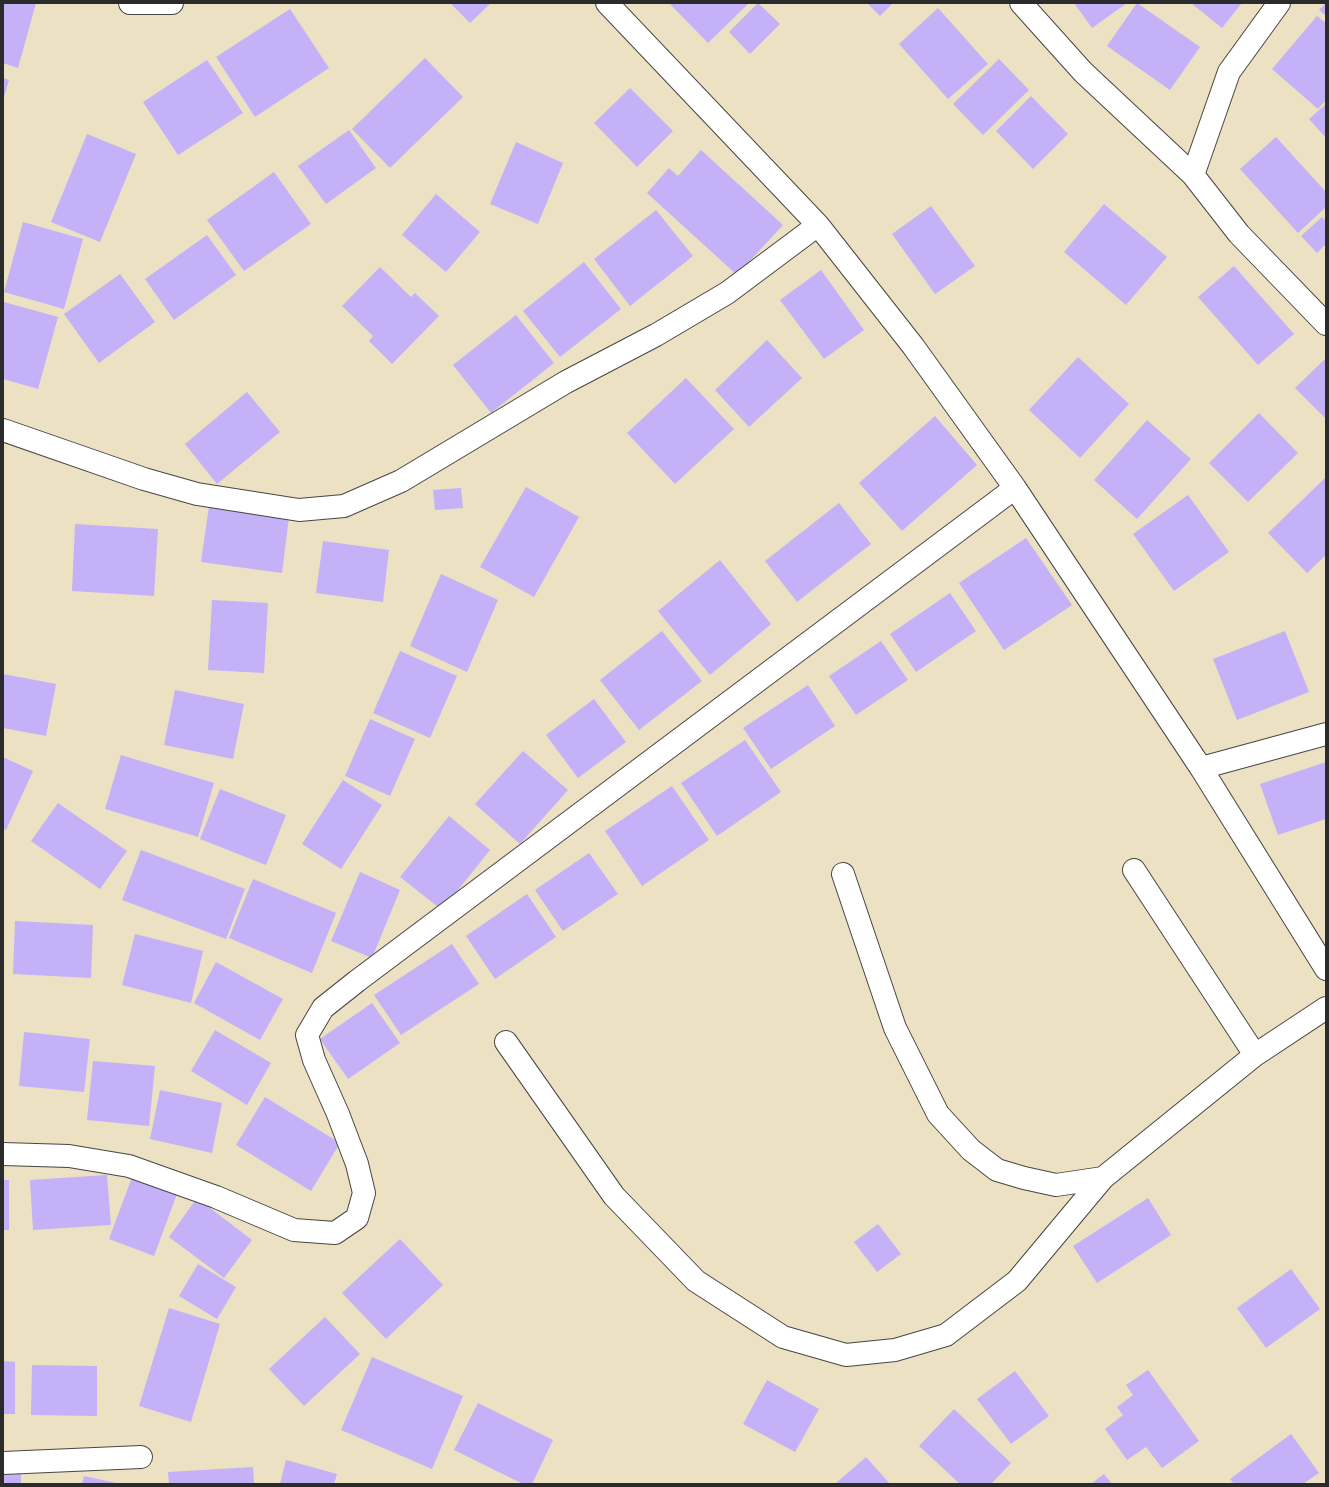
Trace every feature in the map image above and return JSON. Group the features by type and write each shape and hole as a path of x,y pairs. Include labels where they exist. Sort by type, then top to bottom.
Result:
{"street":[{"path":"130,3 172,3"},
{"path":"607,3 818,225 913,346 1015,488 1201,768 1326,969"},
{"path":"1021,3 1083,72 1193,175 1239,234 1326,324"},
{"path":"1193,175 1229,72 1279,3"},
{"path":"3,430 144,479 197,494 299,510 344,506 401,481 566,382 656,335 727,293 818,225"},
{"path":"3,1154 69,1156 130,1166 216,1197 294,1230 335,1233 357,1218 364,1193 357,1164 338,1114 314,1060 308,1035 323,1008 1015,488"},
{"path":"1201,768 1326,734"},
{"path":"1134,870 1255,1055"},
{"path":"843,874 895,1028 938,1114 971,1150 997,1170 1056,1185 1103,1178"},
{"path":"506,1042 614,1196 696,1281 783,1337 846,1355 895,1350 946,1335 1017,1281 1103,1178 1255,1055 1326,1008"},
{"path":"3,1463 141,1457"}],"building":[{"path":"3,3 36,3 18,68 3,63"},
{"path":"450,3 491,3 470,23"},
{"path":"669,3 749,3 708,43"},
{"path":"758,3 780,24 750,54 729,32"},
{"path":"867,3 893,3 880,16"},
{"path":"1074,3 1127,3 1092,28"},
{"path":"1137,3 1200,47 1170,90 1107,46"},
{"path":"1191,3 1242,3 1222,28"},
{"path":"1326,3 1326,16 1319,10"},
{"path":"938,8 988,64 948,99 899,44"},
{"path":"290,9 329,68 255,117 216,57"},
{"path":"1317,16 1326,23 1326,100 1318,109 1272,69"},
{"path":"425,58 463,97 390,168 352,129"},
{"path":"999,59 1029,90 983,135 953,104"},
{"path":"207,60 243,113 178,155 143,102"},
{"path":"3,78 9,80 3,100"},
{"path":"630,88 673,131 637,167 594,123"},
{"path":"1031,96 1068,134 1033,169 996,131"},
{"path":"1326,104 1326,138 1309,119"},
{"path":"349,130 376,168 326,204 298,166"},
{"path":"87,134 136,154 100,242 51,222"},
{"path":"1276,137 1326,192 1326,207 1298,233 1240,169"},
{"path":"516,142 563,163 538,224 490,204"},
{"path":"701,150 783,225 737,275 647,193 669,168 678,176"},
{"path":"274,172 311,224 244,271 207,220"},
{"path":"436,194 480,232 446,272 402,235"},
{"path":"1104,204 1167,257 1126,305 1064,252"},
{"path":"931,206 975,266 935,294 892,234"},
{"path":"656,210 693,256 630,306 594,259"},
{"path":"1322,217 1326,222 1326,244 1317,253 1301,236"},
{"path":"23,222 83,239 64,309 4,292"},
{"path":"207,235 236,275 174,320 145,279"},
{"path":"584,262 621,309 560,357 523,311"},
{"path":"1234,266 1294,334 1258,365 1198,297"},
{"path":"380,267 411,297 415,293 439,316 392,364 369,341 373,336 342,306"},
{"path":"821,270 864,330 824,359 780,300"},
{"path":"120,274 155,322 99,363 64,314"},
{"path":"4,302 58,317 38,389 3,379"},
{"path":"516,315 554,363 491,413 453,365"},
{"path":"767,340 802,378 749,427 715,390"},
{"path":"1078,357 1129,404 1080,458 1029,410"},
{"path":"1326,358 1326,419 1295,388"},
{"path":"686,378 734,429 675,484 627,433"},
{"path":"247,392 280,432 217,484 185,444"},
{"path":"1259,413 1298,453 1248,502 1209,463"},
{"path":"935,416 977,465 902,531 859,483"},
{"path":"1147,420 1191,459 1137,519 1094,480"},
{"path":"1326,477 1326,555 1307,573 1268,533"},
{"path":"526,487 579,517 534,597 480,567"},
{"path":"461,488 463,508 435,510 433,490"},
{"path":"1188,495 1229,552 1174,591 1133,534"},
{"path":"839,503 871,544 797,602 765,561"},
{"path":"209,506 289,517 282,573 201,562"},
{"path":"75,524 158,529 154,596 72,591"},
{"path":"1026,538 1072,605 1004,650 959,583"},
{"path":"323,541 389,550 383,602 316,593"},
{"path":"720,560 771,624 710,675 658,611"},
{"path":"441,574 498,600 467,672 410,646"},
{"path":"950,593 976,631 916,672 890,634"},
{"path":"212,600 268,603 264,673 208,670"},
{"path":"662,631 702,681 639,730 600,680"},
{"path":"1285,631 1309,692 1237,720 1213,659"},
{"path":"881,641 908,680 856,715 829,676"},
{"path":"400,651 457,676 430,738 373,713"},
{"path":"3,674 56,684 46,736 3,728"},
{"path":"808,685 835,726 771,769 743,728"},
{"path":"175,690 244,704 233,759 164,745"},
{"path":"594,699 626,742 578,778 546,735"},
{"path":"370,719 415,739 390,796 345,776"},
{"path":"745,740 781,792 717,836 681,783"},
{"path":"523,751 568,790 520,844 475,804"},
{"path":"121,755 214,783 198,837 105,809"},
{"path":"3,757 33,771 6,830 3,829"},
{"path":"1326,762 1326,819 1278,835 1260,784"},
{"path":"343,780 382,805 341,869 302,844"},
{"path":"672,786 709,840 642,886 605,831"},
{"path":"220,789 286,815 266,865 200,839"},
{"path":"58,803 127,851 100,889 31,841"},
{"path":"449,816 490,850 442,910 400,877"},
{"path":"141,850 245,889 226,939 122,900"},
{"path":"589,853 618,894 563,931 535,890"},
{"path":"360,872 400,890 372,958 331,941"},
{"path":"253,879 336,913 312,973 229,938"},
{"path":"527,894 556,937 495,979 466,936"},
{"path":"15,921 93,925 91,978 13,974"},
{"path":"135,934 203,951 191,1003 122,985"},
{"path":"452,944 479,984 401,1035 374,995"},
{"path":"216,962 283,999 260,1040 194,1003"},
{"path":"372,1003 400,1043 348,1079 320,1039"},
{"path":"215,1030 271,1063 247,1105 191,1071"},
{"path":"24,1032 90,1039 84,1092 19,1086"},
{"path":"93,1061 155,1066 149,1126 87,1120"},
{"path":"160,1090 222,1103 212,1153 150,1139"},
{"path":"265,1097 340,1143 311,1191 236,1145"},
{"path":"107,1175 111,1225 33,1230 30,1180"},
{"path":"132,1177 177,1194 154,1256 109,1239"},
{"path":"3,1180 9,1180 9,1230 3,1230"},
{"path":"197,1198 252,1240 224,1278 169,1237"},
{"path":"1148,1198 1171,1235 1097,1283 1073,1246"},
{"path":"878,1224 901,1254 877,1272 854,1242"},
{"path":"400,1239 443,1285 386,1339 342,1293"},
{"path":"198,1264 236,1287 217,1319 179,1296"},
{"path":"1291,1269 1320,1309 1266,1348 1237,1308"},
{"path":"169,1308 220,1324 191,1422 139,1406"},
{"path":"325,1317 360,1354 304,1406 269,1369"},
{"path":"372,1357 463,1396 432,1469 341,1430"},
{"path":"3,1361 15,1362 15,1414 3,1414"},
{"path":"32,1365 97,1366 97,1416 31,1415"},
{"path":"1148,1370 1199,1441 1162,1468 1146,1447 1127,1460 1105,1429 1123,1415 1117,1407 1133,1395 1126,1385"},
{"path":"1015,1371 1049,1416 1011,1444 977,1399"},
{"path":"767,1380 819,1409 795,1452 743,1424"},
{"path":"478,1403 553,1440 532,1484 523,1484 454,1450"},
{"path":"954,1409 1011,1463 991,1484 960,1484 919,1446"},
{"path":"1291,1434 1319,1473 1303,1484 1234,1484 1230,1479"},
{"path":"866,1457 890,1484 835,1484"},
{"path":"286,1460 337,1474 334,1484 280,1484"},
{"path":"253,1467 254,1484 169,1484 168,1472"},
{"path":"21,1471 21,1484 3,1484 3,1472"},
{"path":"1104,1474 1112,1484 1091,1484"},
{"path":"84,1476 116,1483 116,1484 82,1484"}]}
